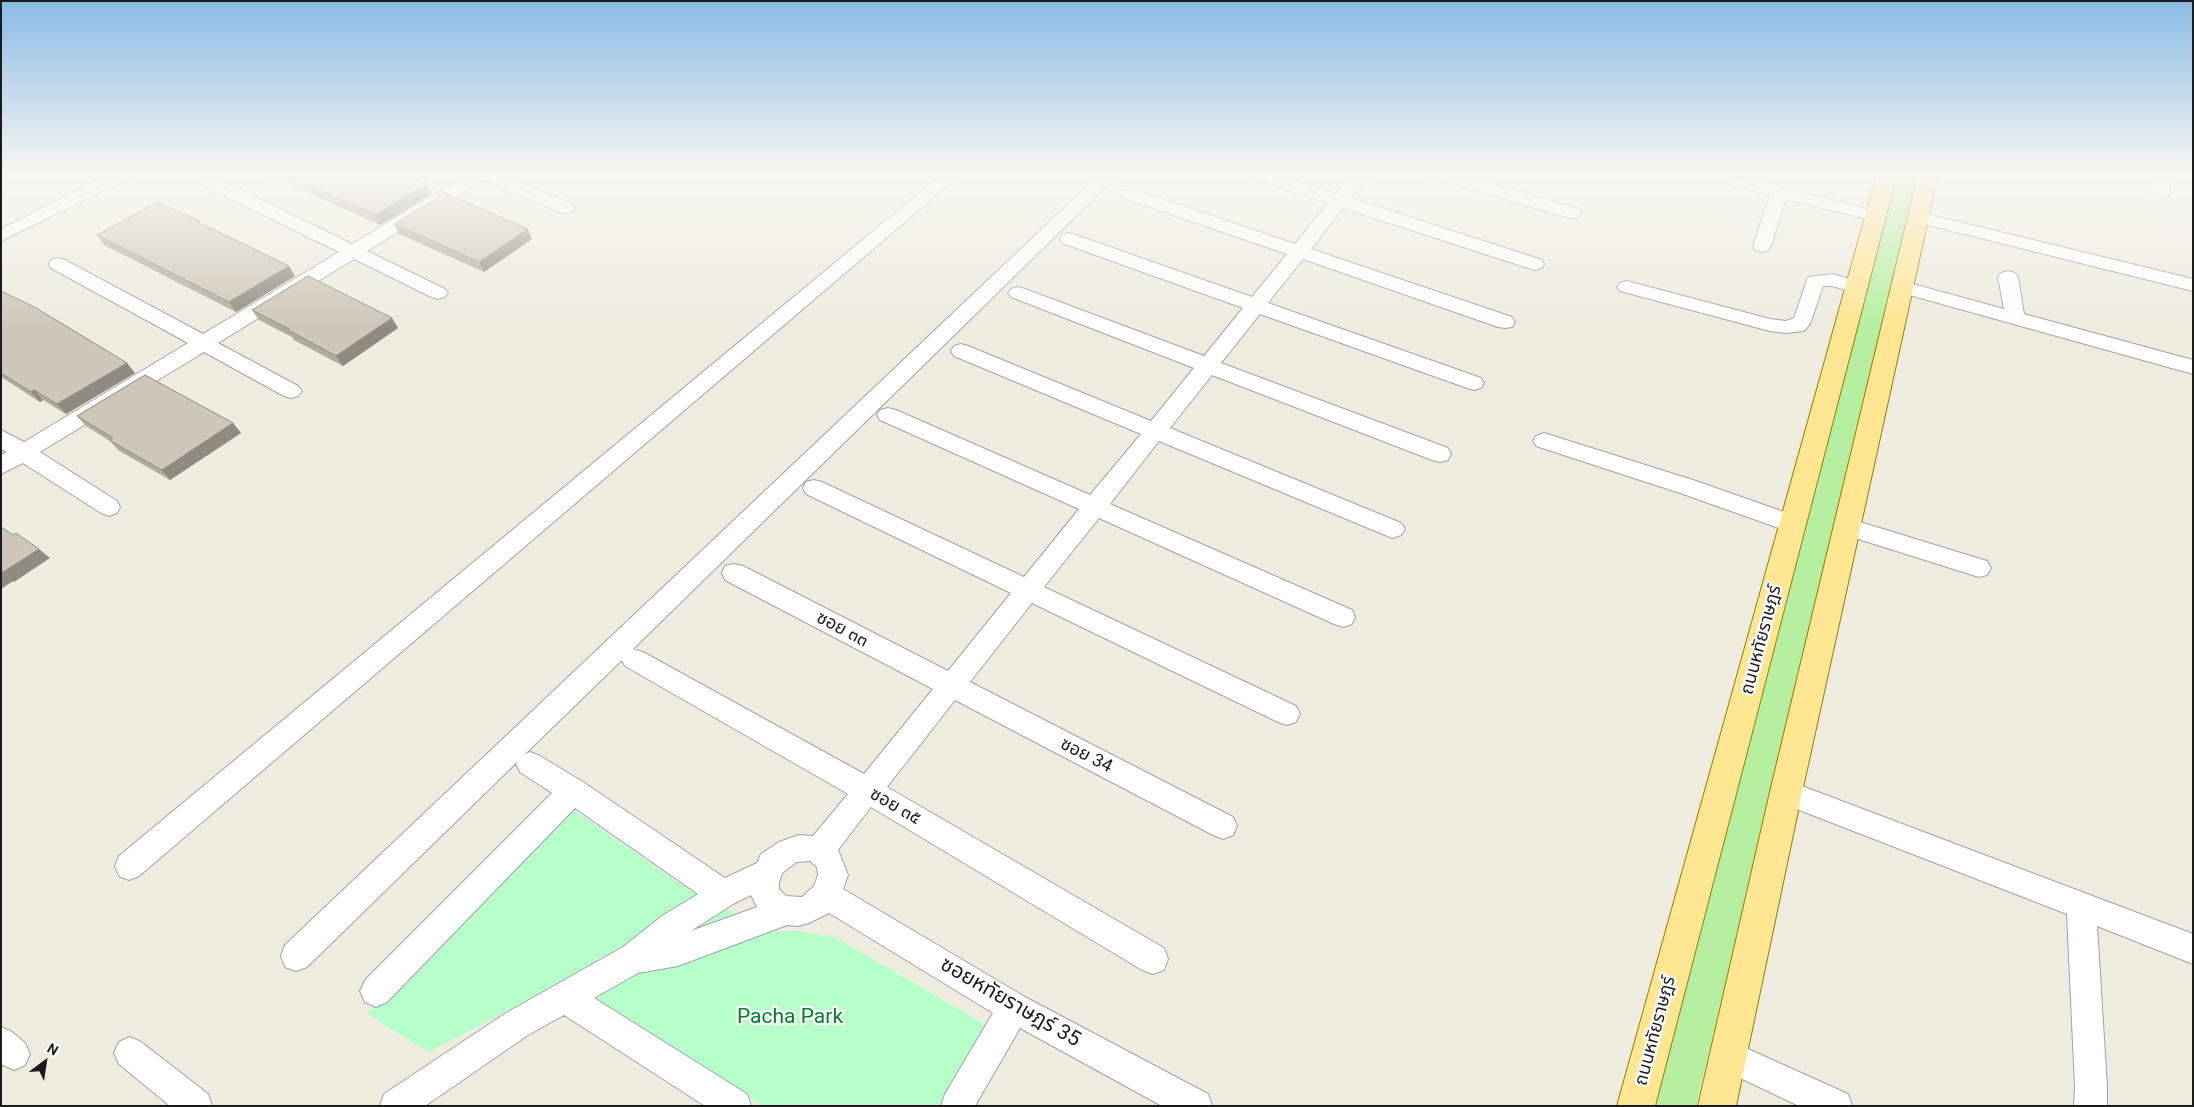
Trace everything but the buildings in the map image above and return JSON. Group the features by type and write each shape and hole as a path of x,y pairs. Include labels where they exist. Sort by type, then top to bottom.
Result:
{"main road":[{"name":"ถนนหทัยราษฎร์","path":"1636,1106 1872,226"},
{"path":"1716,1106 1916,226"}],"street":[{"path":"1,236 21,226"},
{"path":"302,226 438,292"},
{"path":"1,466 396,226"},
{"path":"129,866 891,226"},
{"path":"296,956 1070,226"},
{"path":"1232,226 1299,251 1505,322"},
{"path":"819,852 1319,226"},
{"path":"1416,226 1535,264"},
{"path":"1762,246 1769,226"},
{"path":"1954,226 2193,284"},
{"path":"1068,239 1474,383"},
{"path":"58,264 291,391"},
{"path":"2008,277 2015,318"},
{"path":"1627,287 1770,325 1786,327 1797,326 1803,320 1815,281 1833,280 1856,287"},
{"path":"1902,287 2193,366"},
{"path":"1018,293 1440,454"},
{"path":"961,351 1393,529"},
{"path":"888,414 1343,617"},
{"path":"1,438 109,507"},
{"path":"1544,441 1688,487 1793,524"},
{"path":"814,488 1026,591 1287,714"},
{"path":"1847,527 1979,568"},
{"name":"ซอย ๓๓","path":"734,573 950,686"},
{"name":"ซอย ๓๕","path":"634,659 868,791 1153,959"},
{"name":"ซอย 34","path":"950,686 1223,826"},
{"path":"530,764 573,791 723,894"},
{"path":"376,991 573,791"},
{"path":"1786,792 2193,949"},
{"path":"810,848 826,858 831,866 833,875 826,895 809,909 798,912 777,908 770,901 765,893 766,873 771,864 789,851 810,848"},
{"path":"396,1106 518,1024 634,958 673,926 723,894 766,873"},
{"name":"ซอยหทัยราษฎร์ 35","path":"826,895 1014,1008 1196,1106"},
{"path":"2081,907 2092,1087 2090,1106"},
{"path":"634,958 678,951 787,911"},
{"path":"564,997 735,1106"},
{"path":"957,1106 1014,1008"},
{"path":"130,1053 196,1106"},
{"path":"1728,1056 1836,1106"}],"green space":[{"path":"1882,226 1906,226 1696,1106 1654,1106"},
{"name":"Pacha Park","path":"569,807 688,889 768,931 798,931 835,937 991,1028 940,1106 763,1106 557,985 429,1052 367,1014"}]}
